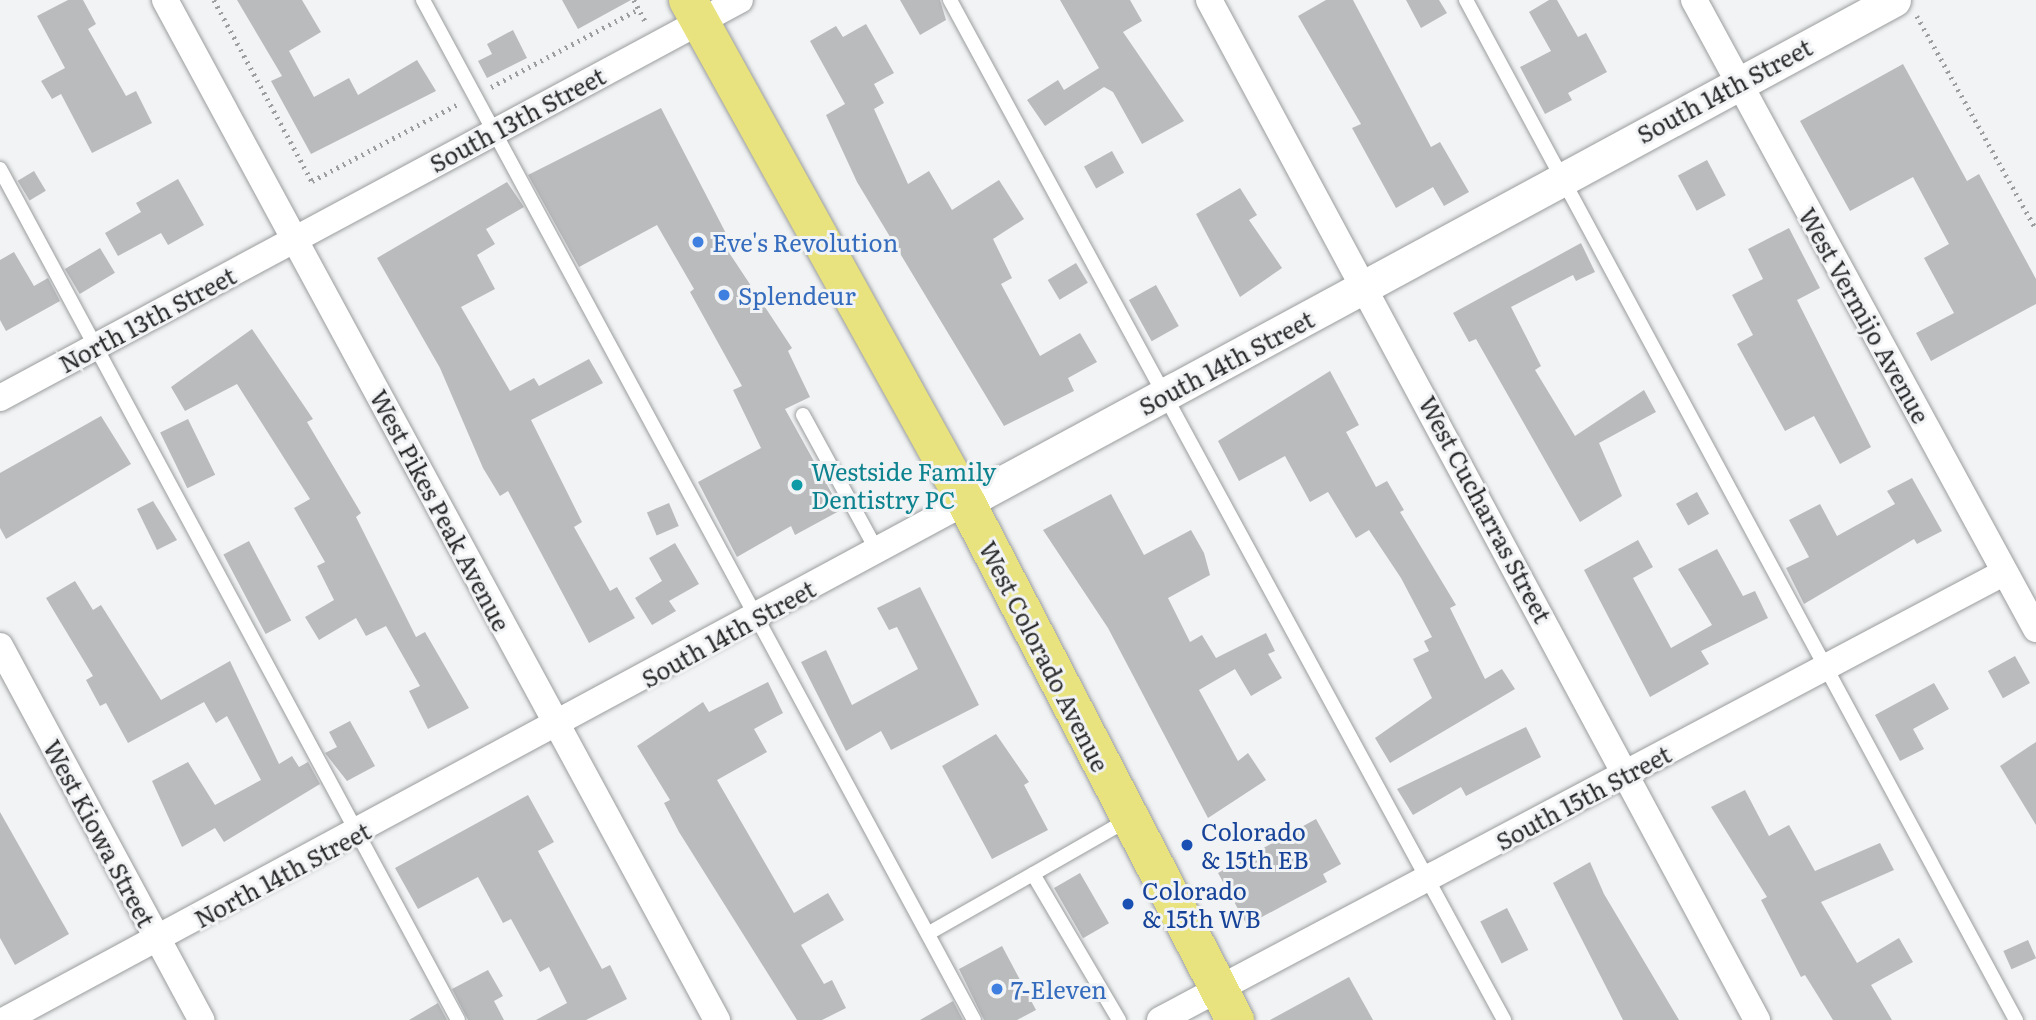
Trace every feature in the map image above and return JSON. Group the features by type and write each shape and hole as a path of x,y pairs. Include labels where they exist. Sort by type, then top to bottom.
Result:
{"main road":[{"name":"West Colorado Avenue","path":"694,11 966,502 1226,1005"}],"street":[{"name":"West Pikes Peak Avenue","path":"165,0 717,1020"},
{"name":"South 13th Street","path":"294,239 495,132 694,11 740,0"},
{"name":"West Cucharras Street","path":"1209,0 1366,286 1757,1020"},
{"name":"West Vermijo Avenue","path":"1694,0 2036,629"},
{"name":"South 14th Street","path":"558,725 1738,81 1905,6"},
{"name":"North 13th Street","path":"0,398 294,239"},
{"name":"South 15th Street","path":"1160,1020 1226,1005 1428,878 2005,572"},
{"name":"West Kiowa Street","path":"0,646 201,1020"},
{"name":"North 14th Street","path":"5,1020 158,941 558,725"}],"lane":[{"path":"423,0 759,616 974,1020"},
{"path":"950,0 1504,1020"},
{"path":"1466,0 1829,666 2015,1020"},
{"path":"0,169 458,1020"},
{"path":"803,415 877,551"},
{"path":"929,933 1129,819"},
{"path":"1033,874 1119,1020"}],"path":[{"path":"214,0 312,181 639,9 634,0"},
{"path":"1905,6 2036,229"}],"building":[{"path":"68,0 83,0 96,24 88,29 126,96 136,91 152,123 92,153 61,94 52,99 41,81 65,68 37,16"},
{"path":"237,0 302,0 321,32 289,51 314,97 349,78 358,95 417,60 436,91 311,154 271,81 282,76"},
{"path":"562,0 631,0 578,29"},
{"path":"900,0 940,0 946,20 920,35"},
{"path":"1060,0 1130,0 1142,21 1123,32 1184,121 1142,144 1113,92 1104,87 1045,126 1027,100 1058,80 1064,90 1099,68"},
{"path":"1326,0 1353,0 1431,147 1440,142 1469,192 1444,206 1433,187 1396,208 1352,128 1361,124 1298,16"},
{"path":"1406,0 1439,0 1447,13 1421,28"},
{"path":"1549,0 1557,0 1578,37 1586,33 1607,72 1568,93 1572,100 1545,114 1520,67 1551,51 1529,12"},
{"path":"866,24 894,73 874,84 884,103 874,109 908,184 929,171 952,210 999,180 1024,219 993,239 1012,278 1001,284 1040,356 1080,333 1097,362 1068,378 1074,391 1004,426 857,182 826,115 845,104 810,41 836,26 843,37"},
{"path":"513,30 527,58 487,78 478,61 492,54 487,44"},
{"path":"1903,64 1967,181 1979,174 2036,279 2036,304 1931,361 1916,333 1954,313 1924,258 1949,244 1913,177 1850,211 1800,121"},
{"path":"661,108 732,245 726,248 792,348 788,351 810,397 785,409 841,510 795,535 791,526 737,557 698,482 761,448 733,390 742,386 690,292 694,289 657,225 579,267 528,175"},
{"path":"1112,151 1124,173 1096,188 1084,167"},
{"path":"1707,160 1726,195 1697,211 1678,175"},
{"path":"34,171 46,191 30,201 18,181"},
{"path":"178,179 204,225 168,245 161,233 118,256 105,233 141,212 136,203"},
{"path":"507,182 524,207 486,229 495,244 477,255 495,289 461,307 510,391 534,378 539,386 589,359 603,383 531,420 582,522 574,527 610,591 617,587 635,618 589,643 508,491 500,496 483,468 440,368 377,258"},
{"path":"1240,188 1257,215 1249,220 1282,268 1240,297 1196,214"},
{"path":"1789,228 1820,288 1797,300 1871,447 1840,464 1814,416 1785,431 1737,344 1753,335 1732,295 1763,279 1748,249"},
{"path":"1581,243 1595,272 1576,281 1573,275 1511,307 1541,366 1535,370 1575,436 1644,390 1656,412 1599,443 1622,496 1580,522 1476,339 1469,342 1453,313"},
{"path":"100,248 115,273 80,294 65,269"},
{"path":"14,252 34,286 48,278 60,301 6,331 0,320 0,260"},
{"path":"1076,263 1088,283 1060,300 1048,280"},
{"path":"1156,285 1179,326 1152,341 1129,300"},
{"path":"252,329 313,419 307,422 361,513 356,517 416,637 425,632 469,708 428,729 409,691 420,686 386,626 366,636 356,618 319,640 305,617 334,600 317,566 325,562 294,508 310,499 237,384 185,411 171,387"},
{"path":"1330,371 1359,425 1346,432 1376,487 1387,481 1404,510 1400,512 1456,605 1450,608 1485,679 1502,669 1515,689 1390,763 1375,738 1432,698 1413,659 1429,651 1424,641 1432,637 1401,578 1369,530 1356,538 1328,492 1310,502 1285,456 1239,481 1218,441"},
{"path":"101,416 131,464 6,539 0,528 0,473"},
{"path":"188,419 215,475 187,488 160,433"},
{"path":"1912,478 1942,531 1917,544 1914,539 1804,604 1786,568 1809,557 1789,520 1820,504 1837,536 1895,504 1887,491"},
{"path":"1697,492 1709,514 1688,526 1676,504"},
{"path":"1111,494 1144,555 1191,530 1204,553 1210,575 1168,598 1190,642 1202,635 1216,658 1266,633 1275,651 1268,654 1282,678 1251,696 1235,669 1199,690 1238,761 1248,753 1266,780 1208,818 1108,628 1043,530"},
{"path":"153,501 177,540 157,550 137,509"},
{"path":"669,503 679,526 657,535 647,512"},
{"path":"1638,540 1653,567 1633,578 1671,648 1712,625 1678,569 1717,549 1743,596 1755,591 1768,618 1701,651 1709,664 1650,697 1584,570"},
{"path":"249,541 291,620 266,634 223,555"},
{"path":"675,543 699,584 669,601 676,611 652,625 635,598 662,581 649,558"},
{"path":"75,581 93,610 101,605 161,700 230,661 279,764 292,756 299,767 308,762 320,784 224,842 215,828 182,847 152,781 188,762 215,805 261,780 227,716 216,723 204,702 128,743 106,703 100,706 86,680 93,676 46,598"},
{"path":"920,587 979,705 891,750 881,731 846,751 801,662 826,650 852,705 918,669 897,627 889,630 877,608"},
{"path":"2015,656 2030,683 2003,698 1988,671"},
{"path":"768,682 783,713 754,729 767,752 717,780 794,913 828,893 844,920 801,945 824,984 832,980 846,1008 822,1020 797,1020 679,832 664,803 670,800 637,746 703,702 709,712"},
{"path":"1934,683 1949,709 1913,729 1924,749 1900,761 1875,715"},
{"path":"350,721 375,766 347,781 325,753 337,747 329,732"},
{"path":"1526,727 1541,757 1466,796 1461,787 1413,815 1397,789"},
{"path":"996,734 1029,782 1024,785 1048,830 992,859 942,766"},
{"path":"2036,742 2036,825 2000,766"},
{"path":"1745,790 1769,836 1789,825 1815,871 1880,843 1894,870 1821,902 1857,963 1899,938 1913,962 1871,985 1892,1020 1833,1020 1805,975 1801,977 1761,900 1767,897 1711,807"},
{"path":"528,795 554,842 538,851 602,969 610,965 627,999 586,1020 536,1020 567,1003 549,967 540,972 511,919 503,923 478,877 418,909 395,868"},
{"path":"0,812 69,934 15,965 0,938"},
{"path":"1316,819 1341,864 1323,874 1327,882 1247,925 1218,873"},
{"path":"1590,862 1604,894 1679,1020 1623,1020 1553,883"},
{"name":"7-Eleven","path":"1080,873 1109,923 1083,938 1054,888"},
{"path":"1507,908 1528,950 1502,963 1480,922"},
{"path":"2028,940 2036,958 2011,969 2003,951"},
{"name":"7-Eleven","path":"1002,946 1036,1010 1017,1020 984,1020 959,969"},
{"path":"488,970 503,996 494,1001 504,1020 468,1020 452,989"},
{"path":"1349,977 1373,1020 1270,1020"},
{"path":"953,1001 963,1020 920,1020"},
{"path":"438,1003 447,1020 409,1020"}],"place":[{"name":"Eve's Revolution","path":"698,242"},
{"name":"Splendeur","path":"724,295"},
{"name":"Westside Family Dentistry PC","path":"797,485"},
{"name":"Colorado & 15th EB","path":"1187,845"},
{"name":"Colorado & 15th WB","path":"1128,904"},
{"name":"7-Eleven","path":"997,989"}]}
